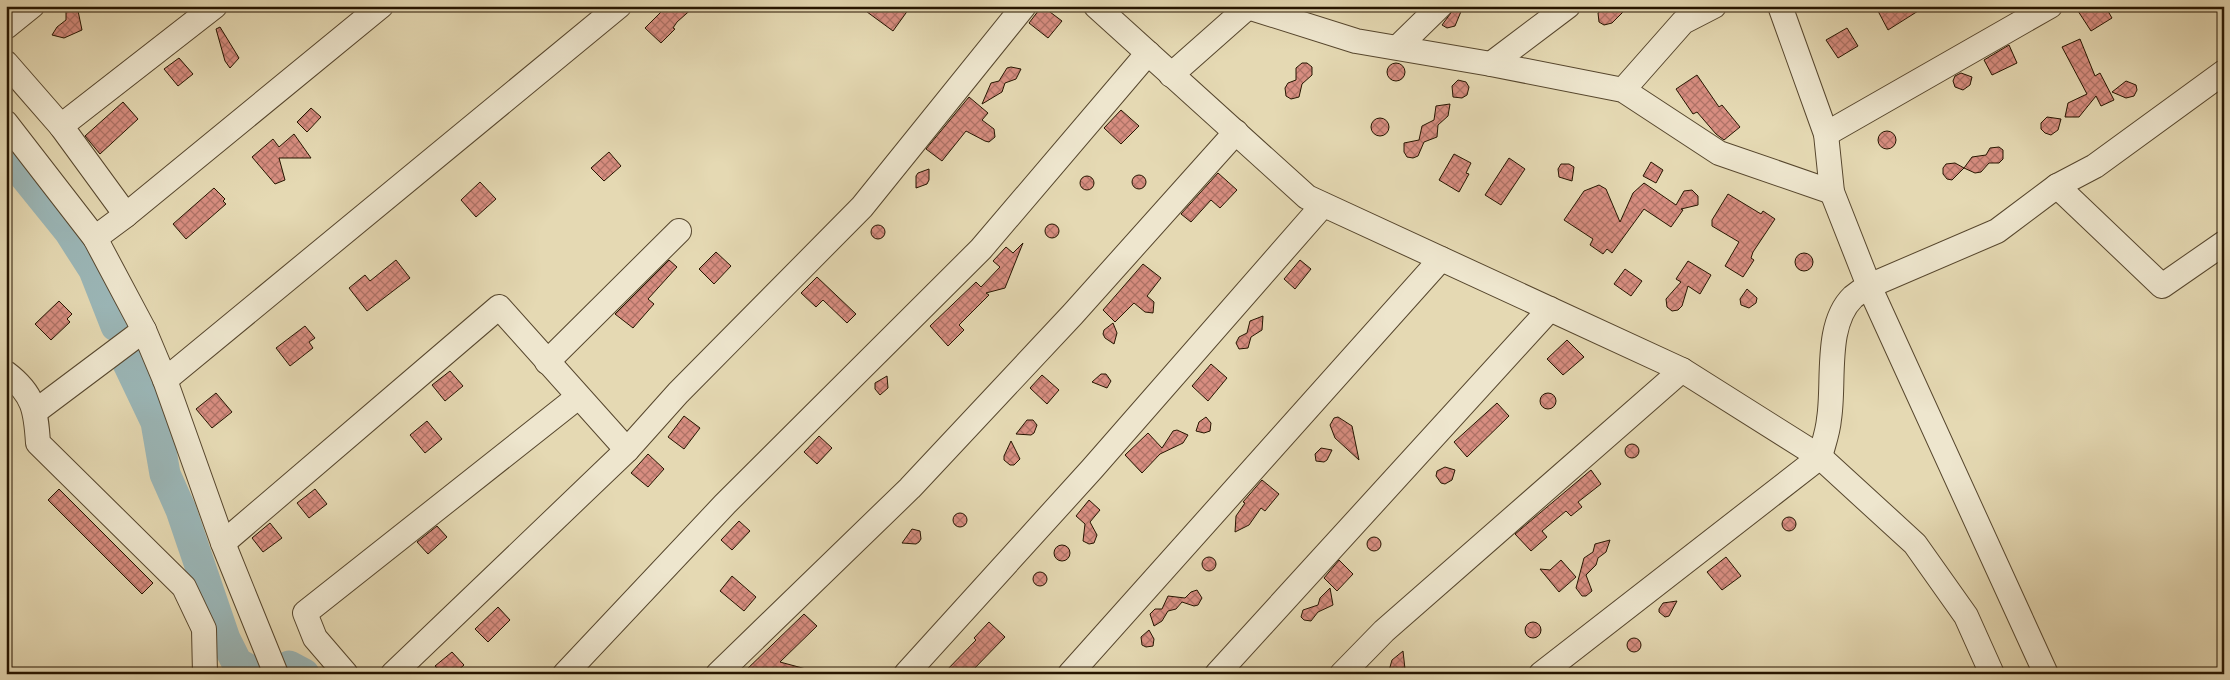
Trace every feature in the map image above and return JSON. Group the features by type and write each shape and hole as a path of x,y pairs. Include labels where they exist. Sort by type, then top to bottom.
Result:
{"street":[{"path":"6,27 32,6"},
{"path":"61,126 215,6"},
{"path":"95,238 126,216 381,6"},
{"path":"165,380 618,6"},
{"path":"393,674 627,450 685,386 862,207 1024,6"},
{"path":"1398,47 1440,6"},
{"path":"1491,64 1568,6"},
{"path":"1623,90 1683,22 1714,6"},
{"path":"1780,6 1826,134 1832,192 1869,286 2046,674"},
{"path":"1826,134 2050,6"},
{"path":"1171,75 1248,7 1356,41 1491,64 1623,90 1719,153 1832,192"},
{"path":"1105,9 1148,54 1307,197 1682,370 1820,457 1915,544 1966,616 1992,674"},
{"path":"565,674 725,504 981,249 1148,54"},
{"path":"6,63 61,126 126,216"},
{"path":"1541,674 1820,457 1829,420 1832,363 1840,319 1854,297 1869,286 1997,231 2057,186 2095,166 2224,72"},
{"path":"6,123 95,238 144,330 165,380 223,543 276,674"},
{"path":"718,674 910,488 1073,314 1236,132"},
{"path":"2057,186 2162,286 2224,243"},
{"path":"906,674 1092,469 1323,204"},
{"path":"547,362 679,231"},
{"path":"1070,674 1441,259"},
{"path":"223,543 499,308 627,450"},
{"path":"1217,674 1550,309"},
{"path":"36,411 144,330"},
{"path":"1342,674 1384,631 1682,370"},
{"path":"6,373 19,383 36,411 38,443 184,587 204,629 206,674"},
{"path":"346,674 315,638 305,613 578,397"}],"building":[{"path":"66,6 77,6 82,30 64,38 52,35 57,27 66,20"},
{"path":"667,6 695,6 677,22 673,28 675,29 661,43 645,28"},
{"path":"859,6 911,6 893,31"},
{"path":"1042,6 1062,21 1048,38 1029,23"},
{"path":"1607,6 1629,6 1612,23 1604,25 1599,22 1598,13"},
{"path":"1886,6 1926,6 1888,30 1878,11"},
{"path":"2085,6 2105,6 2112,18 2091,31 2078,11"},
{"path":"1462,9 1455,26 1447,28 1442,25 1453,10"},
{"path":"220,27 239,58 230,68 225,61 216,29"},
{"path":"1847,28 1858,46 1838,58 1826,40"},
{"path":"2080,39 2095,76 2100,73 2114,100 2101,106 2096,96 2079,117 2065,117 2068,103 2087,94 2062,47"},
{"path":"2009,45 2017,63 1992,75 1984,60"},
{"path":"179,58 193,74 178,86 164,69"},
{"path":"1302,63 1307,63 1312,67 1312,75 1302,84 1299,97 1291,99 1286,96 1285,88 1288,83 1296,80 1296,68"},
{"path":"1396,63 1402,66 1405,72 1402,78 1396,81 1390,78 1387,72 1390,66"},
{"path":"1007,68 1021,69 1016,79 1005,83 1002,92 982,104 991,83 999,81"},
{"path":"1961,73 1972,77 1970,85 1963,90 1955,87 1953,81 1955,76"},
{"path":"1697,75 1719,107 1722,105 1740,127 1724,140 1716,134 1697,112 1693,114 1676,89"},
{"path":"1458,80 1466,82 1469,87 1467,95 1462,98 1453,97 1452,86"},
{"path":"2126,81 2136,85 2137,90 2134,96 2126,98 2112,92"},
{"path":"969,97 988,113 982,120 994,129 995,137 989,142 966,131 942,161 926,149"},
{"path":"123,102 138,119 100,154 85,136"},
{"path":"1450,104 1448,116 1438,125 1437,137 1424,142 1418,156 1413,158 1407,157 1404,152 1404,143 1419,140 1422,126 1434,120 1436,106"},
{"path":"311,108 321,117 307,132 297,122"},
{"path":"1121,110 1139,126 1121,144 1104,128"},
{"path":"2047,117 2061,119 2058,130 2051,135 2041,129 2041,123"},
{"path":"1380,118 1386,121 1389,127 1386,133 1380,136 1374,133 1371,127 1374,121"},
{"path":"1887,131 1893,134 1896,140 1893,146 1887,149 1881,146 1878,140 1881,134"},
{"path":"294,134 311,158 279,158 285,180 275,184 252,157 273,139 279,147"},
{"path":"1999,147 2003,150 2003,159 1999,163 1989,163 1981,172 1975,173 1964,168 1972,157 1986,155 1990,148"},
{"path":"609,152 621,166 604,181 591,168"},
{"path":"1454,154 1471,163 1466,173 1469,174 1459,192 1439,180"},
{"path":"1509,158 1525,169 1501,205 1485,195"},
{"path":"1651,162 1663,170 1656,183 1643,176"},
{"path":"1955,163 1964,168 1952,180 1947,179 1943,174 1943,168 1946,164"},
{"path":"1561,164 1569,164 1574,167 1572,181 1559,177 1558,169"},
{"path":"929,169 927,184 916,188 916,176 918,173"},
{"path":"1218,173 1237,190 1220,208 1211,200 1191,222 1181,214"},
{"path":"1136,175 1142,175 1146,182 1142,189 1136,189 1132,185 1132,179"},
{"path":"1084,176 1090,176 1094,183 1090,190 1084,190 1080,186 1080,180"},
{"path":"480,182 496,199 476,217 461,200"},
{"path":"1644,183 1676,205 1684,191 1692,190 1698,196 1698,205 1681,209 1683,210 1671,227 1644,209 1612,253 1607,249 1603,254 1590,245 1593,239 1564,220 1584,191 1599,185 1606,189 1620,222 1633,193"},
{"path":"214,188 225,199 223,201 226,204 186,239 173,224"},
{"path":"1728,194 1761,214 1763,211 1775,219 1753,252 1751,258 1754,260 1743,277 1725,266 1739,242 1712,226 1712,220"},
{"path":"1052,224 1057,226 1059,231 1057,236 1052,238 1047,236 1045,231 1047,226"},
{"path":"878,225 883,227 885,232 883,237 878,239 873,237 871,232 873,227"},
{"path":"1023,243 1005,288 986,293 989,295 959,325 964,330 948,346 930,326 976,282 981,287 1000,267 993,261 1006,247 1013,253"},
{"path":"716,252 731,266 714,284 699,269"},
{"path":"1804,253 1810,256 1813,262 1810,268 1804,271 1798,268 1795,262 1798,256"},
{"path":"396,260 410,278 367,311 349,288 365,275 370,281"},
{"path":"669,260 677,267 648,299 654,304 633,328 615,314"},
{"path":"1300,260 1311,269 1295,289 1284,279"},
{"path":"1688,261 1711,275 1700,294 1688,286 1682,306 1678,310 1672,311 1667,307 1666,299 1681,282 1676,279"},
{"path":"1143,264 1161,278 1147,296 1154,302 1153,313 1145,312 1134,303 1115,322 1103,310"},
{"path":"1625,269 1642,281 1631,296 1614,284"},
{"path":"817,277 856,314 847,323 823,300 816,307 801,293"},
{"path":"1747,289 1757,298 1756,303 1749,308 1741,305 1740,299"},
{"path":"59,301 72,314 67,319 70,322 51,340 35,324"},
{"path":"1263,316 1262,330 1251,337 1248,348 1239,349 1236,343 1239,337 1247,333 1250,321"},
{"path":"1113,323 1117,333 1114,344 1105,338 1103,334 1104,330"},
{"path":"305,326 315,338 309,342 313,348 290,366 276,348"},
{"path":"1567,340 1584,357 1563,375 1547,359"},
{"path":"1211,364 1227,378 1208,401 1192,386"},
{"path":"450,371 463,386 445,401 432,385"},
{"path":"1101,374 1106,374 1111,381 1107,388 1092,382"},
{"path":"1042,375 1059,390 1047,404 1030,388"},
{"path":"887,376 888,388 880,395 875,389 875,383"},
{"path":"216,393 232,412 212,428 196,409"},
{"path":"1545,393 1551,393 1556,398 1554,407 1545,409 1540,404 1540,398"},
{"path":"1497,403 1509,416 1467,457 1454,442"},
{"path":"684,416 700,428 684,449 668,437"},
{"path":"1206,417 1211,423 1210,431 1204,433 1196,431 1199,422"},
{"path":"1338,417 1352,426 1359,460 1335,438 1330,425 1334,418"},
{"path":"1027,420 1033,420 1037,425 1034,433 1031,435 1016,434"},
{"path":"427,421 442,439 425,453 410,435"},
{"path":"1177,430 1188,435 1183,443 1160,454 1142,473 1125,455 1148,433 1162,448 1173,431"},
{"path":"819,436 832,448 817,464 804,452"},
{"path":"1011,441 1020,459 1014,465 1010,465 1004,460"},
{"path":"1629,444 1635,444 1639,451 1635,458 1629,458 1625,454 1625,448"},
{"path":"1321,448 1332,450 1324,462 1316,461 1315,454"},
{"path":"648,454 664,469 648,487 631,473"},
{"path":"1445,467 1455,470 1452,480 1445,484 1441,483 1436,476 1437,471"},
{"path":"1591,470 1601,484 1578,502 1582,507 1571,516 1566,511 1542,531 1547,537 1531,551 1515,534"},
{"path":"1262,480 1279,494 1265,511 1261,508 1249,525 1235,532 1236,516 1245,503 1243,502"},
{"path":"59,489 153,583 142,594 48,500"},
{"path":"315,489 327,504 309,518 297,503"},
{"path":"1089,500 1100,510 1090,522 1097,535 1094,543 1089,544 1083,541 1085,524 1076,516"},
{"path":"957,513 963,513 967,520 963,527 957,527 953,523 953,517"},
{"path":"1789,517 1794,519 1796,524 1794,529 1789,531 1784,529 1782,524 1784,519"},
{"path":"739,521 750,531 732,550 721,540"},
{"path":"270,523 282,538 263,552 252,538"},
{"path":"437,526 447,537 428,554 417,542"},
{"path":"912,529 920,531 921,539 919,542 916,544 902,543"},
{"path":"1371,537 1377,537 1381,544 1377,551 1371,551 1367,547 1367,541"},
{"path":"1610,540 1606,552 1598,558 1596,565 1586,575 1592,591 1586,596 1582,596 1576,588 1584,558 1593,552 1595,544"},
{"path":"1062,545 1070,553 1062,561 1054,553"},
{"path":"1206,557 1212,557 1216,564 1212,571 1206,571 1202,567 1202,561"},
{"path":"1726,557 1741,576 1722,590 1707,572"},
{"path":"1339,560 1353,574 1337,591 1324,578"},
{"path":"1561,560 1576,577 1559,592 1540,569 1550,570"},
{"path":"1040,572 1045,574 1047,579 1045,584 1040,586 1035,584 1033,579 1035,574"},
{"path":"732,576 756,597 744,611 720,591"},
{"path":"1330,588 1333,605 1318,612 1311,621 1304,620 1301,617 1303,610 1318,605 1320,598"},
{"path":"1197,590 1202,598 1198,605 1194,606 1182,602 1176,609 1168,611 1162,621 1154,626 1150,614 1155,609 1162,609 1168,596 1185,598 1191,592"},
{"path":"1677,601 1669,616 1665,617 1659,612 1663,603"},
{"path":"498,607 510,620 488,642 475,629"},
{"path":"804,614 817,626 780,662 806,669 806,674 742,674"},
{"path":"989,622 1005,637 969,674 943,674 976,640 974,638"},
{"path":"1533,622 1541,630 1533,638 1525,630"},
{"path":"1149,630 1154,639 1153,646 1146,647 1142,645 1141,637"},
{"path":"1634,638 1639,640 1641,645 1639,650 1634,652 1629,650 1627,645 1629,640"},
{"path":"1403,651 1405,669 1388,674 1392,660"},
{"path":"452,652 464,665 454,674 442,674 435,666"}],"waterway":[{"path":"6,153 69,231 94,270 116,326"},
{"path":"125,357 156,422 165,474 181,510 225,639 237,663 250,670"},
{"path":"289,666 304,674"}]}
